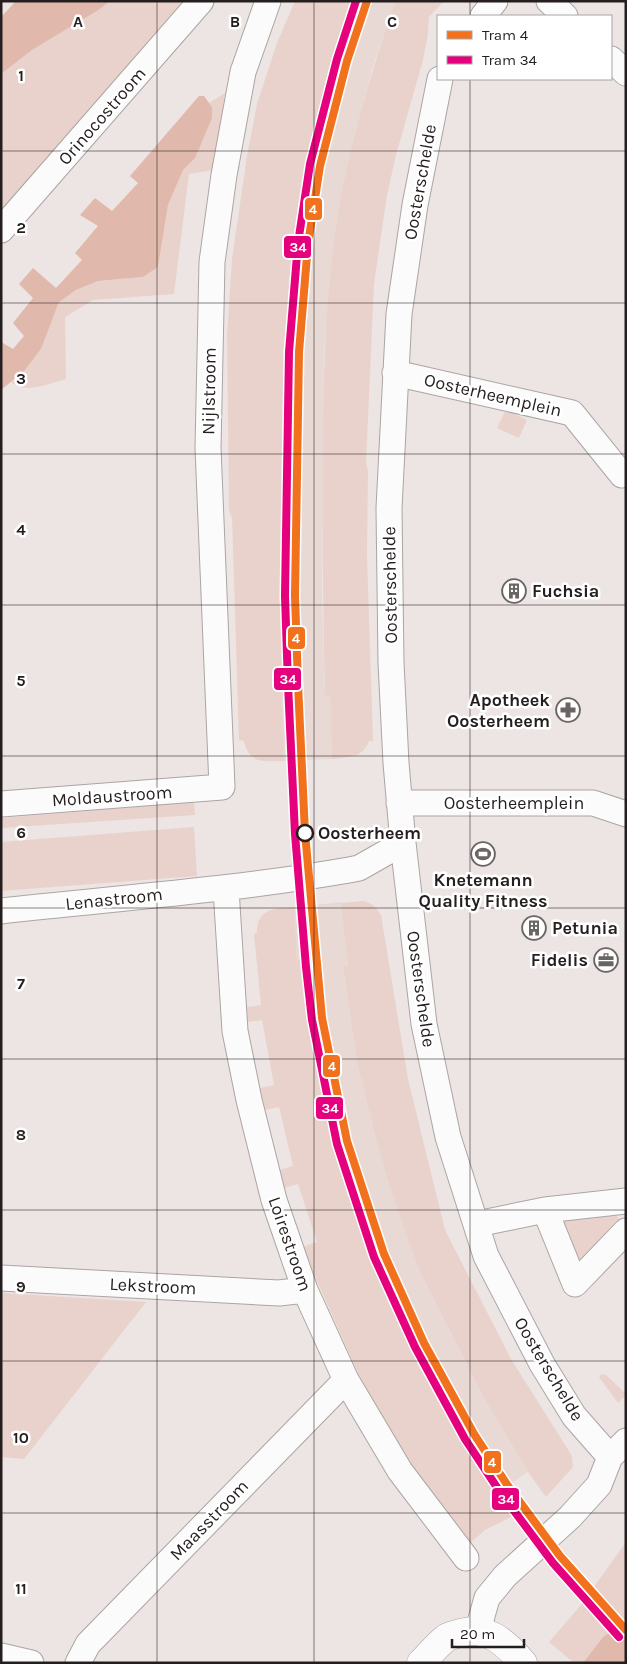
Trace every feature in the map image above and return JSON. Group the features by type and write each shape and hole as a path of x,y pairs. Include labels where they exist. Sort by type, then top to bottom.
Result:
{"street":[{"name":"Orinocostroom","path":"1,230 201,1"},
{"name":"Nijlstroom","path":"222,787 208,448 212,262 224,175 243,72 268,1"},
{"path":"484,15 495,1"},
{"path":"549,1 564,15"},
{"path":"612,60 626,74"},
{"name":"Oosterschelde","path":"440,80 432,113 399,314 389,508 391,663 399,803 424,1024 448,1137 486,1256 542,1364 574,1416 618,1449 599,1485 570,1517 505,1576 487,1598 478,1630"},
{"name":"Oosterheemplein","path":"395,373 572,413 622,475"},
{"name":"Moldaustroom","path":"1,804 222,787"},
{"name":"Oosterheemplein","path":"399,803 593,803 626,814"},
{"path":"226,888 280,882 354,869 403,843"},
{"name":"Lenastroom","path":"1,911 226,888"},
{"name":"Loirestroom","path":"226,888 237,1040 249,1100 274,1200 305,1290 346,1380 400,1471 466,1558"},
{"path":"477,1224 545,1210 626,1201"},
{"path":"545,1210 575,1284 626,1231"},
{"name":"Lekstroom","path":"1,1278 279,1293 305,1290"},
{"name":"Maasstroom","path":"78,1663 88,1644 346,1380"},
{"path":"421,1663 447,1637 467,1630 478,1630 490,1634 503,1643 523,1663"},
{"path":"1,1656 31,1663"}],"shaded area":[{"path":"16,1 110,1 32,50 1,74 1,17"},
{"path":"110,1 191,1 1,214 1,74 32,50"},
{"path":"295,1 354,1 333,60 308,161 289,299 282,493 284,685 281,686 284,761 264,761 254,758 246,749 244,741 239,740 232,518 229,511 227,336 232,259 247,156 257,104 277,43"},
{"path":"354,1 395,1 372,69 346,173 334,248 324,353 322,599 325,695 330,695 332,759 283,761 281,686 284,685 282,493 289,299 308,161 333,60"},
{"path":"395,1 444,1 429,17 423,60 396,155 387,195 374,284 366,463 368,471 367,556 373,741 369,741 359,754 332,759 330,695 325,695 323,565 323,402 328,303 335,237 346,172 368,86"},
{"path":"225,93 213,170 189,174 174,294 93,300 65,317 66,379 30,388 23,388 11,382 25,370 41,349 59,302 76,290 98,281 143,277 158,267 168,205 183,170 195,158 212,107 209,103"},
{"path":"199,96 204,96 212,107 212,118 195,158 183,170 168,205 158,267 143,277 98,281 76,290 59,302 41,349 25,370 1,390 1,342 13,349 24,336 13,323 33,298 19,284 33,268 56,288 82,260 75,253 98,226 80,215 95,198 112,211 138,183 130,176"},
{"path":"506,410 527,420 519,438 497,428"},
{"path":"194,802 195,815 1,828 1,818"},
{"path":"194,827 197,876 1,891 1,842"},
{"path":"363,901 374,906 381,915 408,1079 445,1230 511,1359 572,1456 573,1467 546,1497 528,1472 485,1400 418,1268 389,1184 357,1062 343,967 348,966 341,903"},
{"path":"342,902 348,967 343,968 357,1062 373,1127 418,1268 485,1400 528,1472 500,1491 492,1486 465,1445 416,1354 371,1256 334,1138 318,1067 303,960 297,960 293,907"},
{"path":"294,907 297,960 303,959 318,1067 334,1138 371,1256 416,1354 465,1445 492,1486 500,1491 513,1516 485,1530 469,1544 412,1474 357,1371 302,1247 317,1242 298,1184 284,1188 279,1170 293,1166 279,1107 265,1110 260,1088 274,1085 262,1020 248,1022 247,1007 261,1005 254,934 257,933 260,919 268,911"},
{"path":"615,1214 621,1222 581,1260 575,1257 561,1222 562,1219"},
{"path":"1,1293 146,1302 24,1459 1,1457"},
{"path":"602,1374 606,1375 625,1393 625,1396 618,1403 599,1377"},
{"path":"626,1542 626,1621 603,1637 583,1663 574,1663 549,1642 581,1605"},
{"path":"626,1621 626,1663 583,1663 603,1637"}],"tram line":[{"name":"34","path":"356,1 337,59 310,164 298,243 289,352 285,596 288,684 295,834 312,1020 337,1144 374,1257 415,1347 465,1439 500,1492 553,1563 619,1637"},
{"name":"4","path":"367,1 347,61 320,166 308,244 299,352 295,596 298,684 305,833 322,1018 347,1141 384,1254 424,1343 474,1434 508,1486 560,1556 626,1630"}],"place":[{"name":"Fuchsia","path":"514,591"},
{"name":"Apotheek Oosterheem","path":"568,710"},
{"name":"Oosterheem","path":"305,833"},
{"name":"Knetemann Quality Fitness","path":"483,854"},
{"name":"Petunia","path":"534,928"},
{"name":"Fidelis","path":"606,960"}]}
